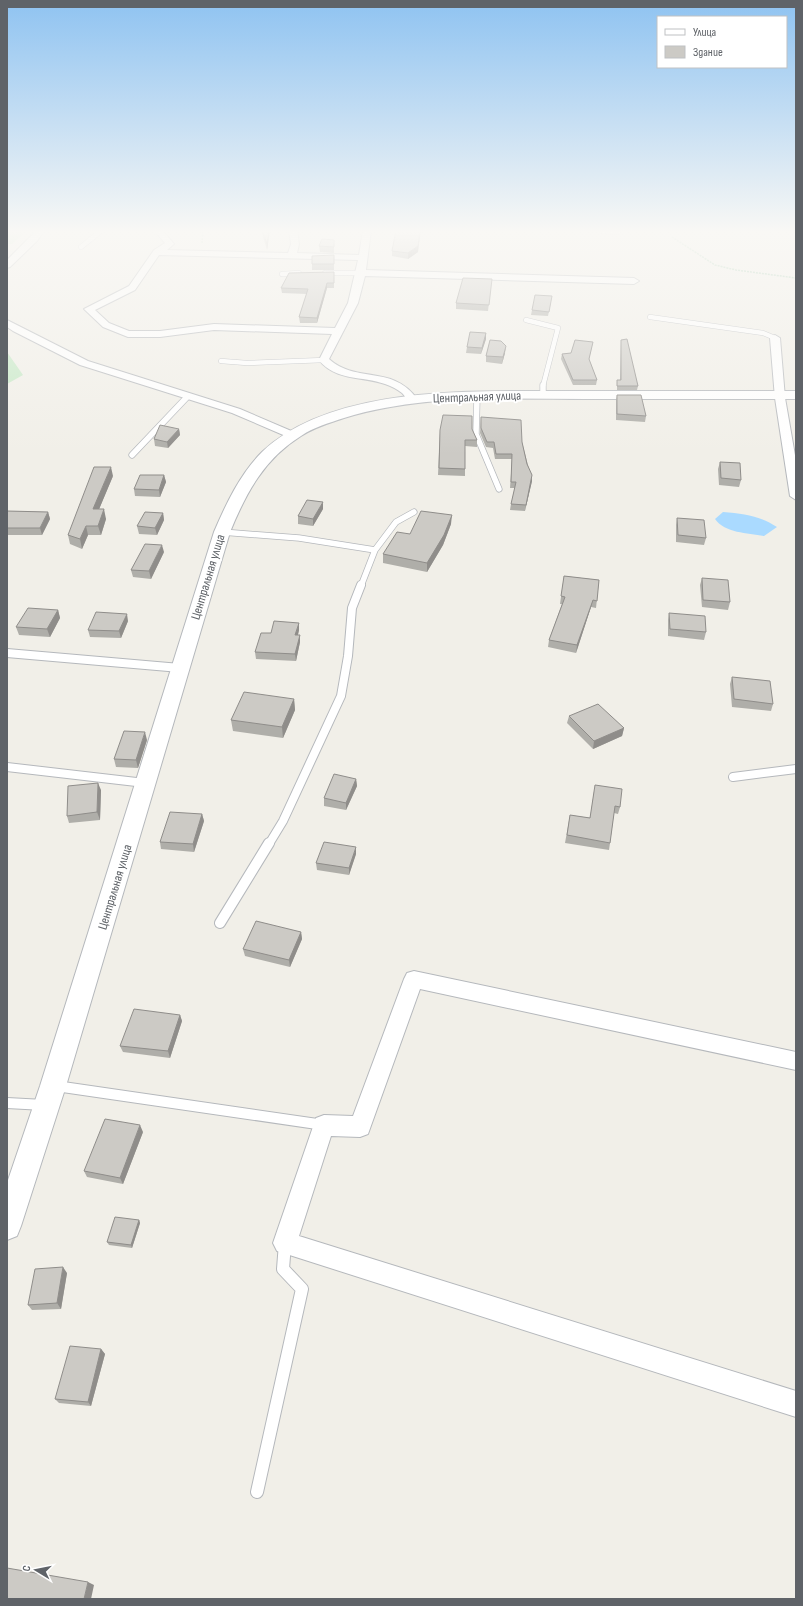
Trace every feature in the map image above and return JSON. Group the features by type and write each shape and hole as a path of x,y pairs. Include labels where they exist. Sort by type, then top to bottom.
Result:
{"street":[{"path":"99,305 89,310 106,325 128,334 160,334 214,327 340,331"},
{"path":"352,305 324,360 336,370 388,381 401,387 413,400"},
{"path":"7,323 84,363 236,411 292,435"},
{"path":"775,338 788,395 796,496"},
{"name":"Центральная улица","path":"7,1226 53,1086 222,532 238,494 254,469 268,453 292,435 314,424 343,413 413,400 543,395 788,395"},
{"path":"796,1061 414,979 360,1127 324,1125 285,1243 796,1404"}],"lane":[{"path":"650,317 763,333 775,338"},
{"path":"526,320 558,328 542,382 543,395"},
{"path":"221,361 247,363 324,360"},
{"path":"132,455 188,396"},
{"path":"476,397 476,434 499,489"},
{"path":"220,923 283,820 341,696 348,656 352,608 375,550 396,521 404,515 414,512"},
{"path":"222,532 247,533 345,544 375,550"},
{"path":"7,653 180,668"},
{"path":"7,767 146,784"},
{"path":"733,777 796,769"},
{"path":"53,1086 324,1125"},
{"path":"7,1104 47,1105"},
{"path":"257,1492 302,1289 283,1269 285,1243"}],"green space":[{"path":"7,352 23,375 7,384"}],"water":[{"path":"723,512 744,514 764,520 777,527 764,536 737,532 724,527 715,519"}],"building":[{"path":"303,305 321,305 317,318 299,317"},
{"path":"533,305 550,305 549,312 532,310"},
{"path":"470,332 486,333 482,348 467,347"},
{"path":"627,339 638,386 617,386 617,380 621,380 621,340"},
{"path":"490,340 501,341 506,346 503,357 486,356"},
{"path":"575,340 593,342 589,359 597,380 573,380 562,354 571,353"},
{"path":"617,395 641,395 646,416 617,414"},
{"path":"443,415 472,416 472,429 477,440 465,440 465,469 439,468 440,430"},
{"path":"481,417 521,420 522,442 527,464 532,475 526,505 511,504 516,482 511,482 512,454 496,454 494,442 487,442 481,428"},
{"path":"160,425 179,429 167,442 154,439"},
{"path":"720,462 740,463 741,480 721,478"},
{"path":"94,467 111,467 93,509 104,509 98,526 86,526 80,539 68,535"},
{"path":"140,475 164,475 159,490 134,489"},
{"path":"307,500 323,502 313,519 298,516"},
{"path":"7,511 48,512 40,528 7,528"},
{"path":"421,511 452,515 444,535 427,563 383,554 397,532 410,534"},
{"path":"145,512 163,513 155,528 137,526"},
{"path":"677,518 704,520 706,538 678,535"},
{"path":"145,544 162,545 149,571 131,570"},
{"path":"564,576 599,580 597,601 593,600 577,645 549,640 565,597 561,596"},
{"path":"702,578 728,580 730,602 703,600"},
{"path":"28,608 58,610 47,629 16,627"},
{"path":"96,612 127,614 119,631 88,630"},
{"path":"669,613 705,616 706,632 670,629"},
{"path":"274,621 299,623 295,635 300,635 295,654 255,652 261,633 271,633"},
{"path":"732,677 770,681 773,704 734,699"},
{"path":"244,692 294,699 282,727 231,720"},
{"path":"598,704 624,728 594,741 569,716"},
{"path":"124,731 145,732 136,760 114,759"},
{"path":"334,774 356,779 346,803 324,798"},
{"path":"98,783 97,812 67,816 68,786"},
{"path":"595,785 622,789 620,807 615,806 610,843 567,835 570,815 590,818"},
{"path":"170,812 202,814 193,844 160,842"},
{"path":"324,842 356,847 349,868 316,863"},
{"path":"256,921 301,932 289,960 243,949"},
{"path":"134,1009 180,1015 168,1051 120,1046"},
{"path":"105,1119 140,1125 120,1178 84,1171"},
{"path":"115,1217 139,1220 131,1245 107,1242"},
{"path":"63,1267 57,1303 28,1305 35,1269"},
{"path":"70,1346 101,1349 88,1402 55,1399"},
{"path":"7,1568 88,1582 84,1599 7,1599"}]}
